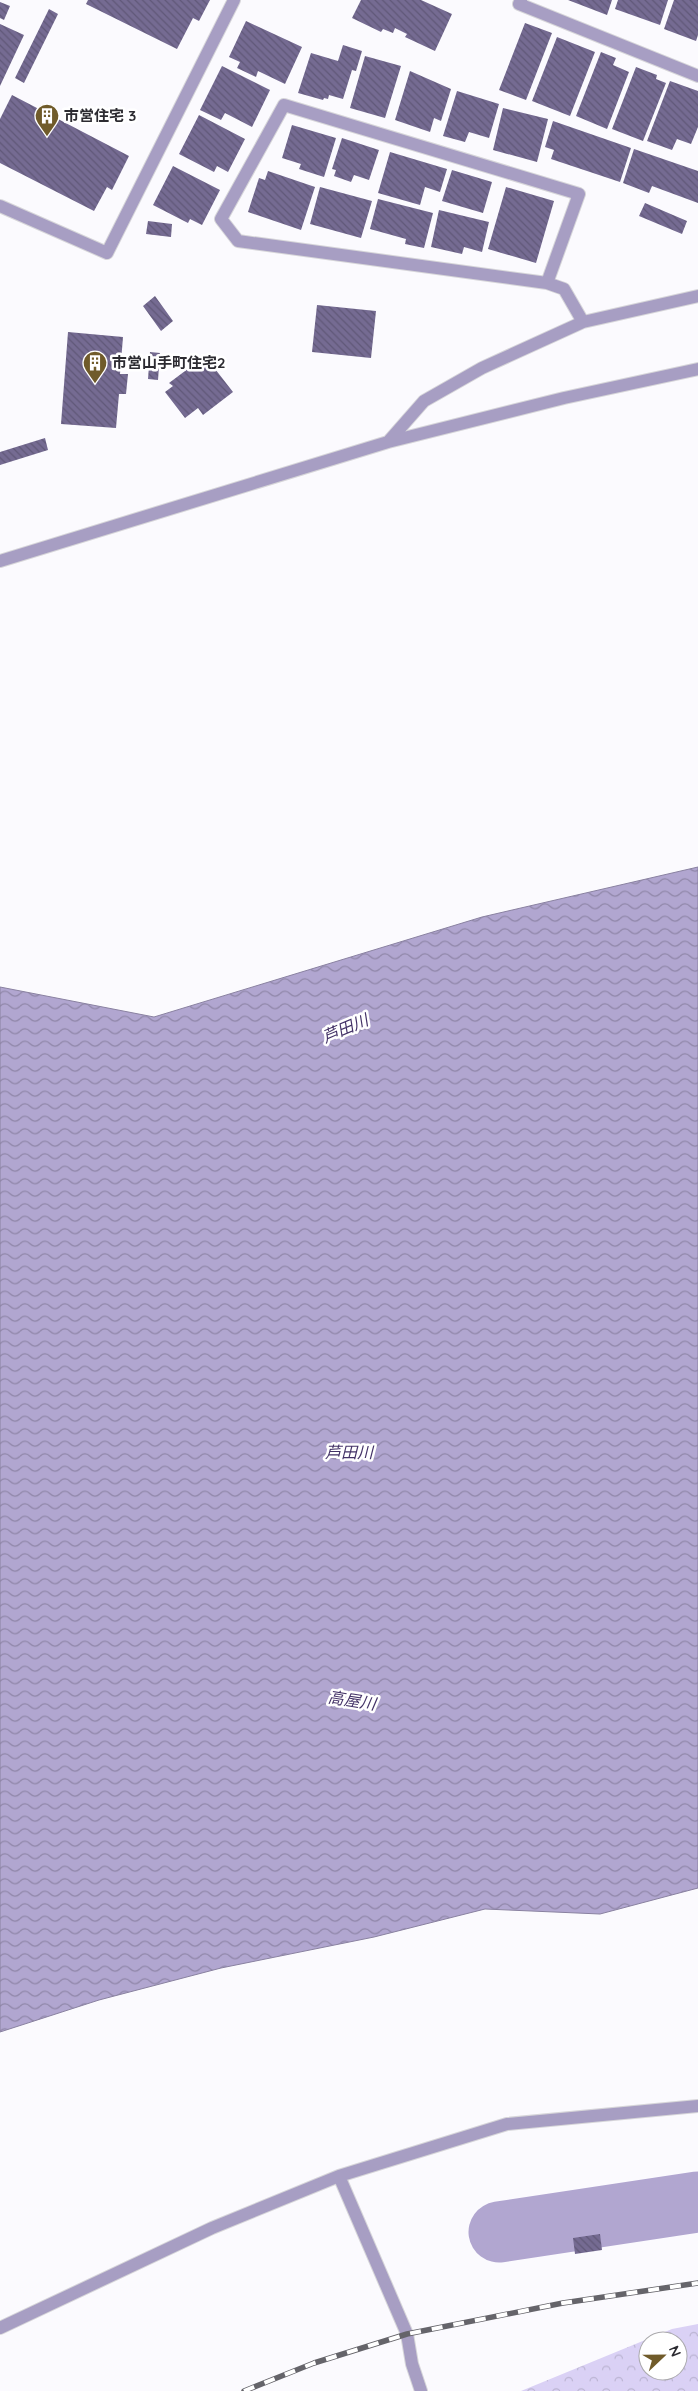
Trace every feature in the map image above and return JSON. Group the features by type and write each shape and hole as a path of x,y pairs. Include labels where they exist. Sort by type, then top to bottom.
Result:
{"street":[{"path":"0,206 107,253 234,0"},
{"path":"520,0 519,4 698,76"},
{"path":"547,282 579,194 284,105 221,219 238,240 547,282 564,289 583,322"},
{"path":"388,442 424,401 482,368 583,322 698,296"},
{"path":"0,561 388,442 564,398 698,369"},
{"path":"0,2328 212,2228 339,2176 507,2124 698,2106"},
{"path":"339,2176 407,2334 412,2364 421,2391"}],"green space":[{"path":"698,2324 698,2391 521,2391 638,2343 638,2381 688,2381 688,2331 667,2331"}],"water":[{"name":"芦田川","path":"698,867 698,1888 600,1914 485,1909 374,1937 221,1968 99,2000 0,2032 0,987 154,1017 482,917"}],"building":[{"path":"88,0 210,0 199,21 193,18 177,49 86,4"},
{"path":"361,0 421,0 452,14 435,51 405,37 407,34 395,28 393,33 383,29 381,32 352,18"},
{"path":"568,0 612,0 607,15"},
{"path":"618,0 668,0 660,25 615,9"},
{"path":"674,0 698,0 698,35 696,41 664,29"},
{"path":"0,2 10,6 4,20 0,18"},
{"path":"49,9 58,14 24,83 15,78"},
{"path":"246,21 302,47 285,84 258,71 256,77 237,68 240,62 229,57"},
{"path":"525,23 552,33 526,100 499,90"},
{"path":"0,24 24,35 0,86"},
{"path":"557,37 595,52 570,116 532,101"},
{"path":"343,45 362,51 356,71 352,70 343,99 329,95 328,99 324,98 323,100 298,93 311,53 338,61"},
{"path":"601,52 616,58 613,65 629,72 607,129 576,116"},
{"path":"365,56 401,66 385,118 350,108"},
{"path":"222,66 270,90 252,127 225,113 221,120 200,110"},
{"path":"636,67 657,75 656,79 666,83 643,141 612,129"},
{"path":"410,71 451,89 441,121 434,118 430,132 395,120"},
{"path":"670,81 698,91 698,127 691,144 677,139 672,150 647,141"},
{"path":"457,91 499,104 489,138 469,132 465,142 443,136"},
{"name":"市営住宅 3","path":"12,95 129,156 112,190 107,187 94,211 0,163 0,119"},
{"path":"503,108 548,119 537,162 493,150"},
{"path":"199,115 245,139 228,172 217,166 214,172 179,154"},
{"path":"553,121 631,148 620,182 551,159 554,150 545,147"},
{"path":"292,125 336,138 324,177 299,169 301,164 282,158"},
{"path":"342,138 379,150 369,180 354,175 351,182 334,176 336,170 332,169"},
{"path":"634,149 698,171 698,203 652,186 649,193 623,183"},
{"path":"390,152 447,169 440,192 425,187 420,205 378,193"},
{"path":"173,166 220,190 202,225 190,219 188,223 153,205"},
{"path":"452,170 492,182 483,213 442,201"},
{"path":"268,171 315,187 301,230 248,212 259,178 265,180"},
{"path":"320,187 372,201 361,238 310,224"},
{"path":"506,187 554,201 536,263 488,249"},
{"path":"378,199 433,213 424,248 405,244 406,239 370,229"},
{"path":"645,203 687,221 682,234 639,216"},
{"path":"439,210 489,222 482,252 464,247 462,254 431,247"},
{"path":"148,221 172,224 171,237 146,234"},
{"path":"155,296 173,321 161,331 143,306"},
{"path":"317,305 376,311 371,358 312,352"},
{"name":"市営山手町住宅2","path":"68,332 123,337 120,374 128,374 126,394 119,394 116,428 61,424"},
{"path":"150,352 160,353 158,380 148,379"},
{"path":"205,356 233,392 203,415 198,408 185,418 165,392 173,386 169,383"},
{"path":"45,438 48,450 0,465 0,452"},
{"path":"600,2234 602,2250 575,2254 573,2238"}],"waterway":[{"path":"499,2232 698,2202"}],"railway":[{"path":"244,2391 314,2363 407,2334 563,2303 698,2283"}],"place":[{"name":"市営住宅 3","path":"47,137"},
{"name":"市営山手町住宅2","path":"95,384"}],"water label":[{"name":"高屋川","path":"352,1700"}]}
